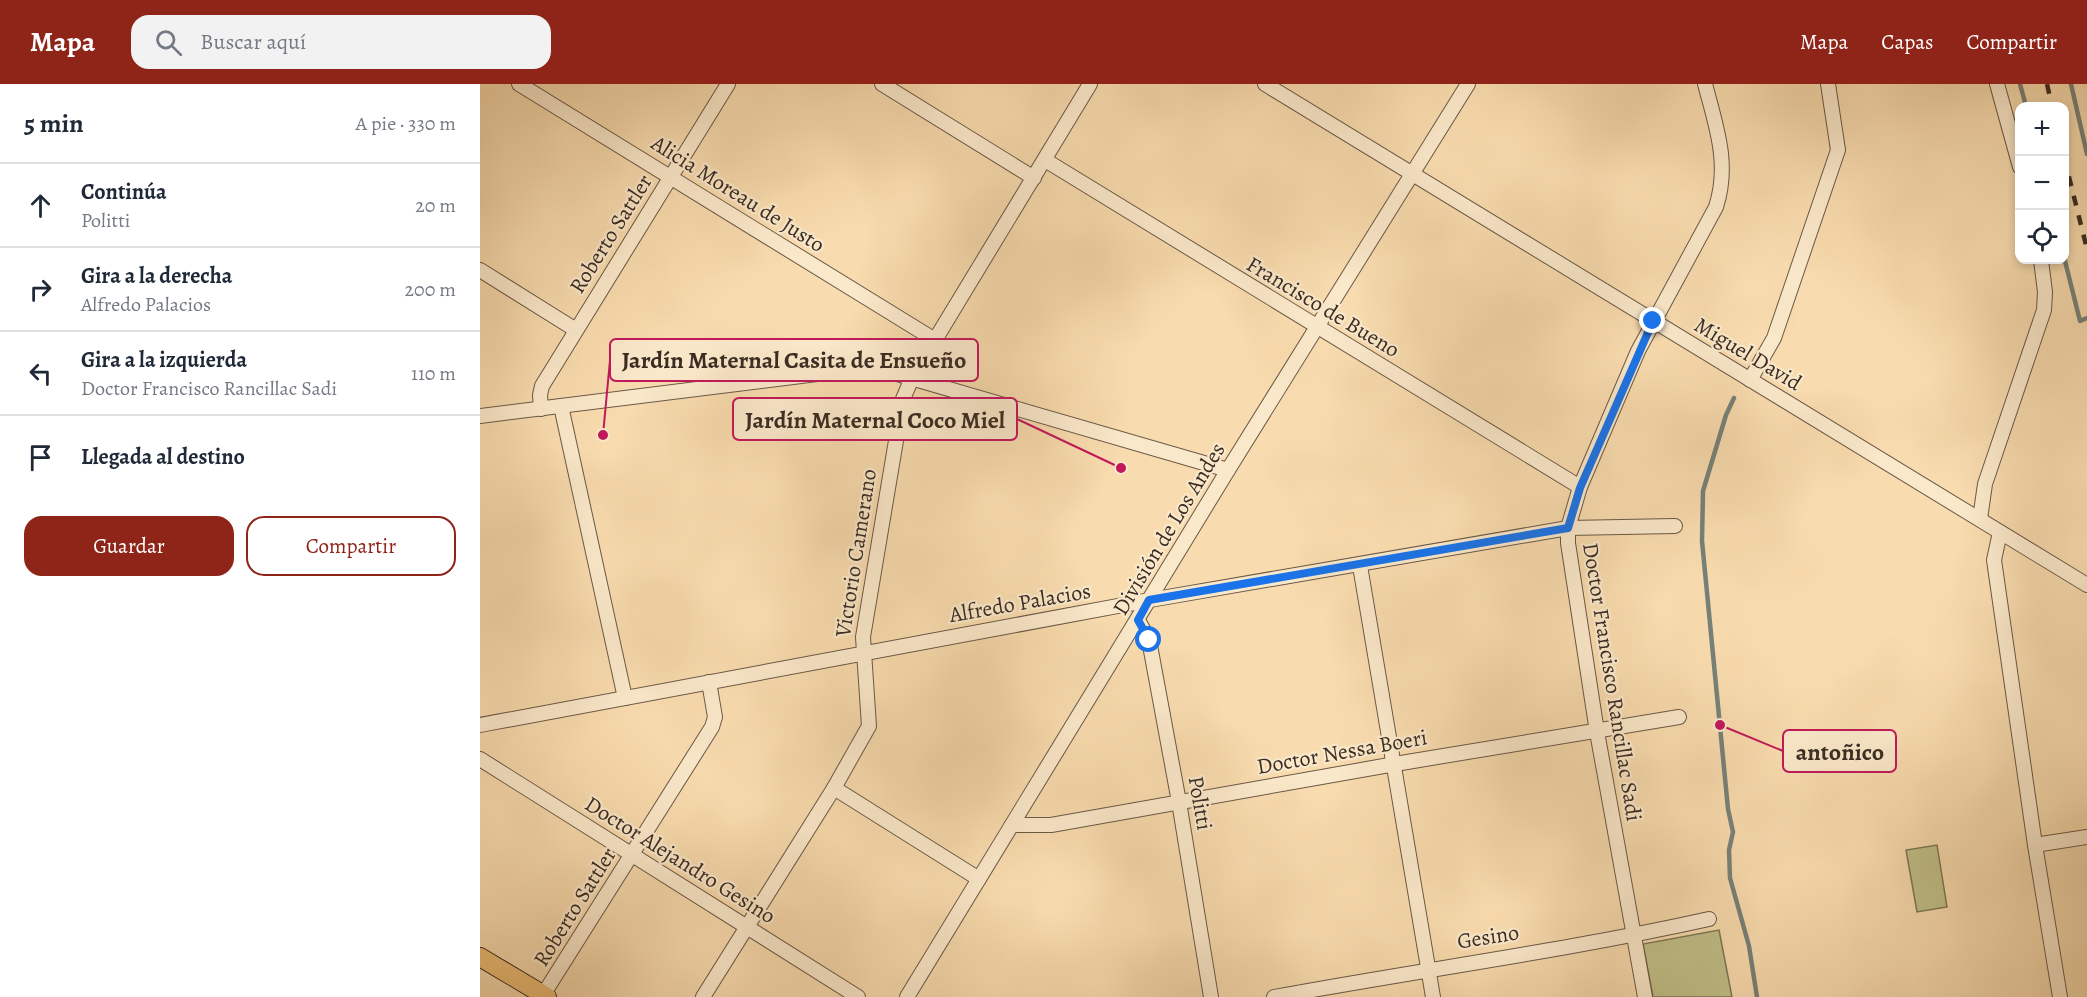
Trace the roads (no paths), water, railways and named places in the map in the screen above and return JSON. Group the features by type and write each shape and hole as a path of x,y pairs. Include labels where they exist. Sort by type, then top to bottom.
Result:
{"main road":[{"path":"480,957 545,996"}],"street":[{"name":"Alicia Moreau de Justo","path":"519,84 935,340"},
{"name":"Roberto Sattler","path":"541,409 542,386 728,84"},
{"path":"882,84 1034,178"},
{"name":"Victorio Camerano","path":"703,997 834,788 869,726 862,653 899,416 912,378 1090,84"},
{"name":"Miguel David","path":"1265,84 2087,585"},
{"name":"División de Los Andes","path":"907,997 1228,470 1318,329 1468,84"},
{"name":"Doctor Francisco Rancillac Sadi","path":"1645,997 1597,732 1568,543 1568,528 1580,488 1653,321 1716,207 1721,192 1724,178 1722,150 1705,84"},
{"path":"1750,380 1772,344 1838,150 1828,84"},
{"path":"1997,84 2016,156"},
{"name":"Francisco de Bueno","path":"1045,160 1580,488"},
{"path":"1980,519 1985,484 2044,310 2045,292 2042,264"},
{"path":"480,270 576,330"},
{"path":"480,416 873,367 1228,470"},
{"path":"561,406 625,698"},
{"name":"Alfredo Palacios","path":"480,724 1149,600 1360,566 1568,528 1675,526"},
{"path":"2000,532 1994,560 2034,845 2060,997"},
{"path":"1360,566 1433,997"},
{"name":"Politti","path":"1138,620 1149,640 1179,802 1211,997"},
{"name":"Roberto Sattler","path":"545,996 712,727 715,717 709,682"},
{"name":"Doctor Nessa Boeri","path":"1012,825 1051,825 1395,764 1679,717"},
{"name":"Doctor Alejandro Gesino","path":"480,759 858,997"},
{"path":"834,788 979,879"},
{"path":"2034,845 2087,837"},
{"name":"Gesino","path":"1274,997 1428,968 1634,936 1709,919"}],"waterway":[{"path":"2020,84 2025,102"},
{"path":"2071,84 2087,154"},
{"path":"2066,264 2080,321 2087,318"},
{"path":"1734,398 1726,415 1703,491 1702,541 1728,809 1733,832 1729,850 1730,878 1749,946 1757,997"}],"railway":[{"path":"2047,84 2051,102"},
{"path":"2069,177 2087,249"}],"place":[{"name":"Jardín Maternal Casita de Ensueño","path":"603,435"},
{"name":"Jardín Maternal Coco Miel","path":"1121,468"},
{"name":"antoñico","path":"1720,725"}]}
